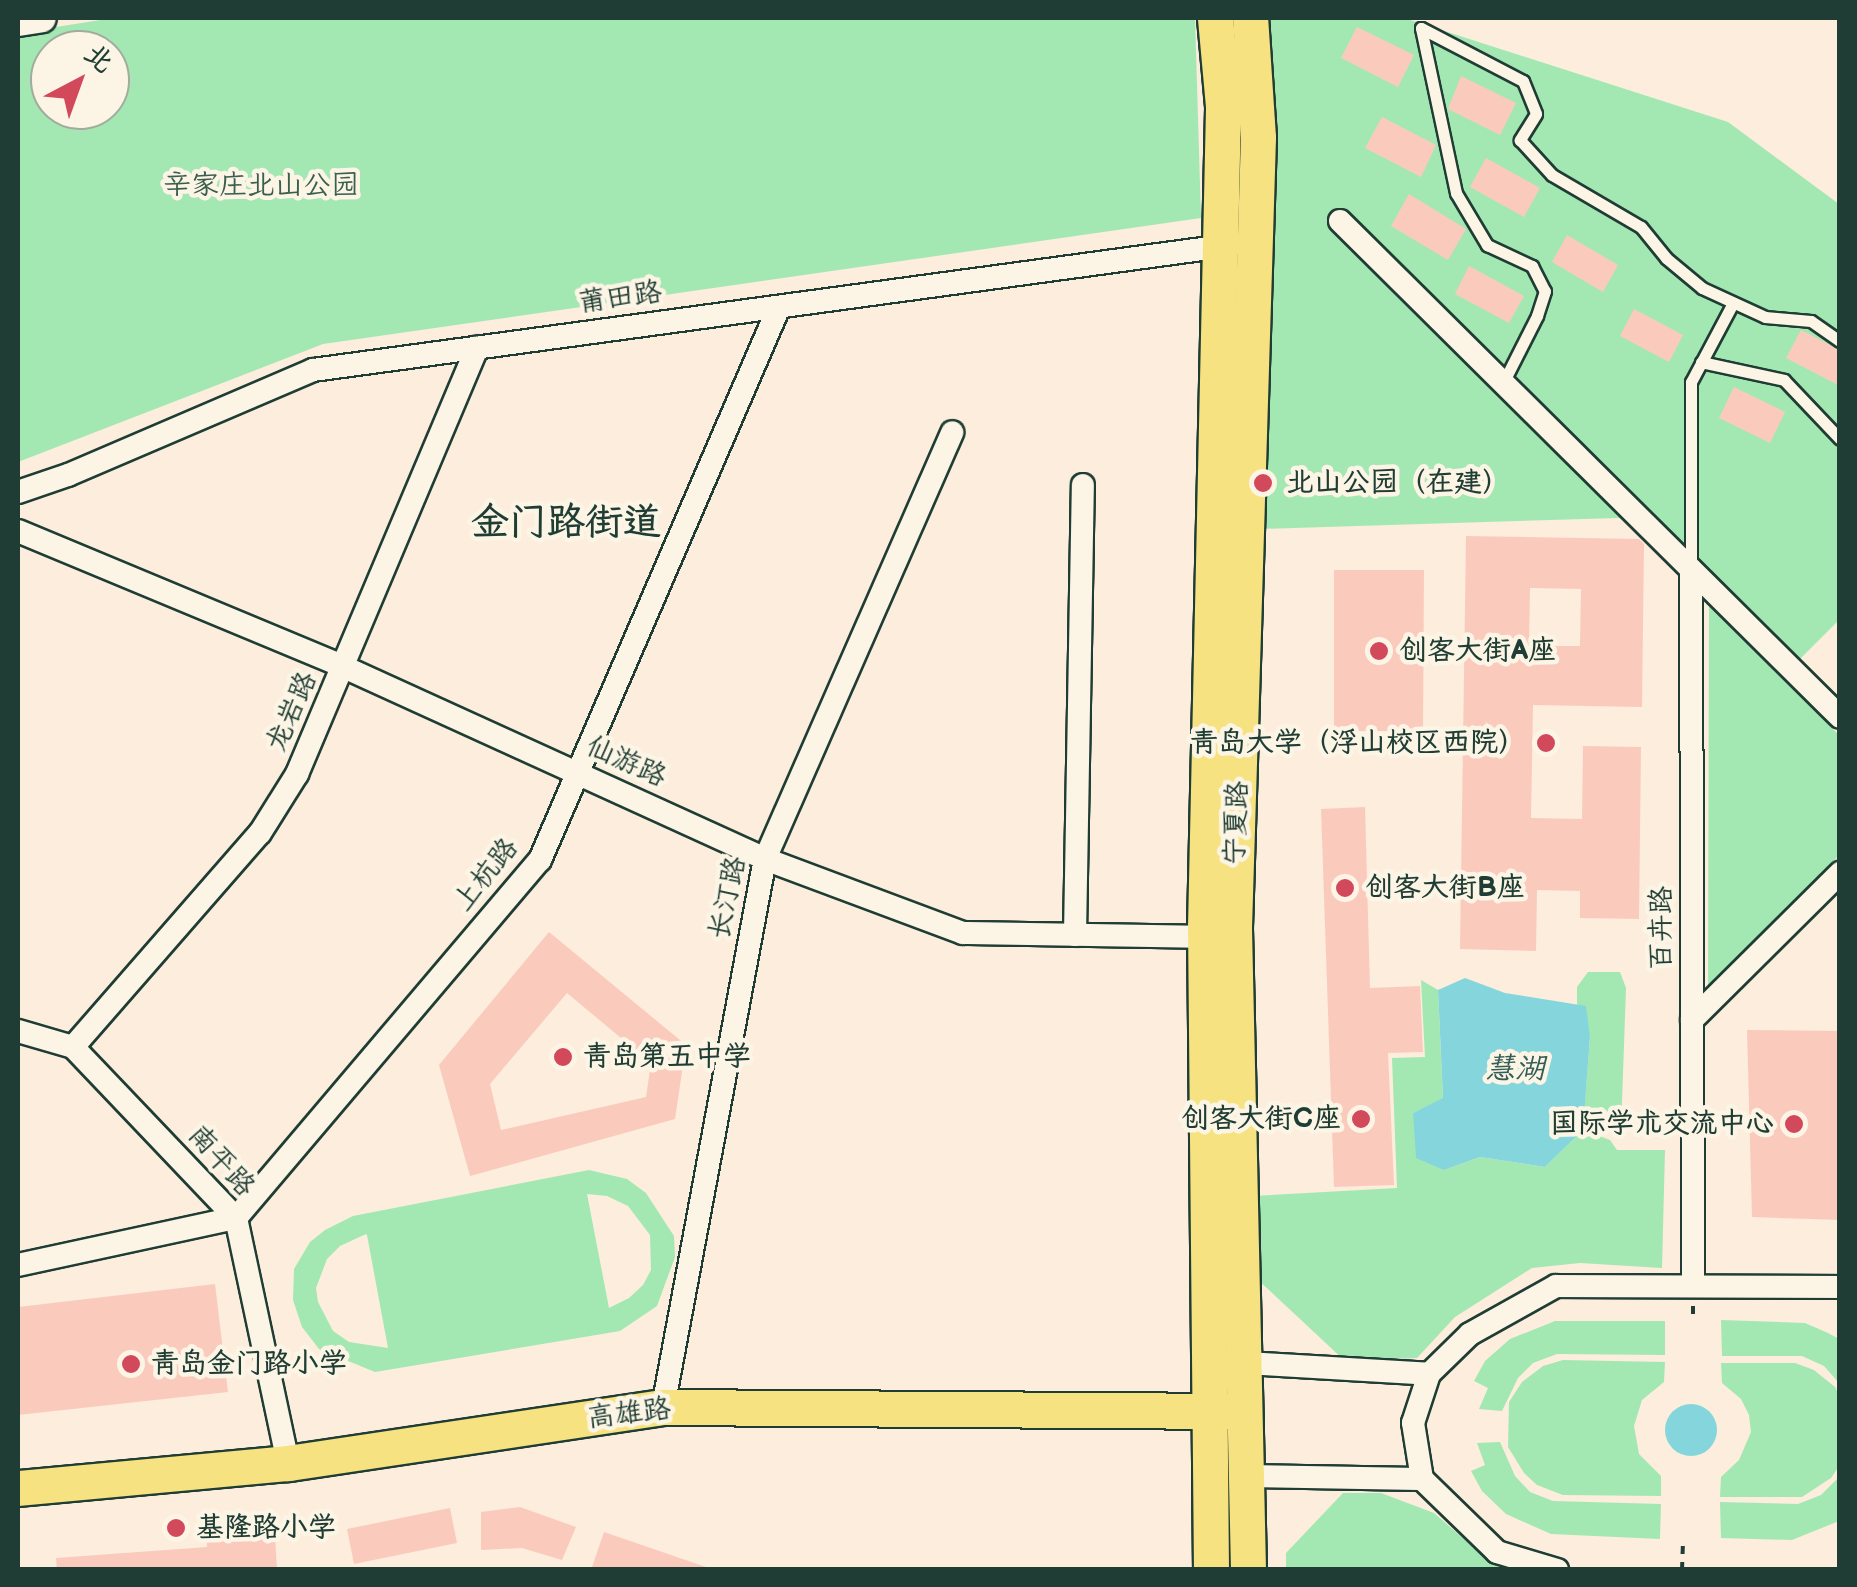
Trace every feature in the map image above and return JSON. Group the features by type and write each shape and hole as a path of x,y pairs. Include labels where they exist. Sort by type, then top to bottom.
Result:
{"main road":[{"name":"宁夏路","path":"1211,1570 1208,1412 1238,245 1215,18"},
{"name":"宁夏路","path":"1238,245 1258,137 1250,18"},
{"name":"宁夏路","path":"1220,937 1246,1363 1248,1570"},
{"name":"高雄路","path":"18,1488 288,1463 663,1407 1244,1411"}],"street":[{"path":"18,22 42,18"},
{"path":"1340,221 1840,717"},
{"name":"莆田路","path":"18,492 68,476 313,370 1238,245"},
{"name":"上杭路","path":"236,1218 540,860 779,306"},
{"name":"龙岩路","path":"73,1046 260,834 297,774 477,347"},
{"name":"长汀路","path":"663,1407 765,858 952,432"},
{"path":"1075,934 1083,485"},
{"name":"仙游路","path":"18,531 344,668 765,858 962,932 1220,937"},
{"name":"百卉路","path":"1691,570 1693,1286"},
{"path":"1692,1020 1840,873"},
{"path":"18,1030 73,1046"},
{"name":"南平路","path":"73,1046 236,1218 288,1463"},
{"path":"18,1265 236,1218"},
{"path":"1557,1570 1497,1552 1422,1479 1413,1423 1428,1374 1470,1334 1556,1286 1840,1287"},
{"path":"1246,1363 1428,1374"},
{"path":"1246,1476 1422,1479"}],"lane":[{"path":"1503,383 1538,316 1545,291 1532,266 1488,245 1456,193 1421,28 1522,81 1536,114 1520,140 1552,175 1641,228 1666,258 1702,288 1766,317 1811,321 1840,341"},
{"path":"1691,570 1691,382 1734,303"},
{"path":"1701,362 1784,380 1840,438"}],"path":[{"path":"1682,1570 1683,1543"}],"green space":[{"name":"辛家庄北山公园","path":"113,18 1195,18 1201,218 323,344 18,462 18,33 30,31 30,130 130,130 130,30 37,30"},
{"path":"1263,18 1404,18 1728,122 1839,204 1839,620 1800,659 1662,524 1618,518 1258,529"},
{"path":"1709,606 1839,735 1840,854 1708,990"},
{"path":"1588,972 1620,972 1626,988 1621,1131 1617,1134 1583,1126 1590,1037 1577,1004 1577,987"},
{"path":"1421,980 1438,990 1443,1099 1413,1113 1444,1170 1480,1157 1545,1167 1583,1130 1610,1140 1617,1150 1665,1150 1662,1268 1580,1263 1532,1268 1455,1317 1417,1358 1345,1361 1255,1277 1253,1196 1397,1188 1392,1058 1425,1057"},
{"path":"589,1170 627,1179 646,1193 674,1236 675,1257 657,1306 620,1331 375,1372 319,1349 302,1327 293,1300 294,1269 310,1242 353,1216","holes":["587,1194 607,1196 628,1206 650,1235 651,1270 643,1285 609,1308","367,1235 388,1348 349,1342 333,1331 318,1302 316,1288 327,1259 340,1246"]},
{"path":"1721,1320 1805,1323 1828,1333 1839,1339 1839,1383 1824,1366 1802,1356 1722,1356"},
{"path":"1555,1321 1665,1321 1665,1355 1557,1354 1533,1363 1518,1378 1502,1411 1479,1409 1488,1388 1474,1381 1485,1361 1510,1339"},
{"path":"1563,1360 1665,1362 1664,1382 1642,1400 1634,1426 1639,1454 1661,1476 1661,1496 1563,1495 1537,1485 1524,1473 1508,1447 1509,1402 1522,1382 1543,1366"},
{"path":"1721,1363 1795,1363 1814,1370 1835,1387 1839,1395 1840,1465 1831,1478 1802,1497 1720,1497 1721,1477 1739,1460 1751,1432 1749,1415 1741,1399 1722,1383"},
{"path":"1500,1442 1515,1476 1530,1492 1553,1501 1661,1504 1660,1539 1551,1534 1506,1514 1482,1491 1471,1471 1485,1465 1477,1443"},
{"path":"1839,1477 1839,1521 1792,1540 1721,1538 1720,1502 1798,1504 1821,1495"},
{"path":"1343,1493 1381,1493 1434,1513 1488,1560 1516,1569 1286,1569 1286,1553"}],"water":[{"name":"慧湖","path":"1465,978 1505,993 1586,1006 1590,1037 1583,1130 1545,1167 1480,1157 1444,1170 1416,1158 1413,1113 1443,1098 1438,990"},
{"path":"1691,1404 1709,1412 1717,1430 1709,1448 1691,1456 1673,1448 1665,1430 1673,1412"}],"building":[{"path":"1357,27 1414,55 1398,87 1341,58"},
{"path":"1461,76 1516,103 1500,135 1448,109"},
{"path":"1382,117 1436,145 1421,177 1365,148"},
{"path":"1486,158 1540,188 1524,217 1470,187"},
{"path":"1409,194 1466,229 1448,260 1391,226"},
{"path":"1567,235 1618,265 1603,292 1552,262"},
{"path":"1469,266 1524,296 1509,323 1455,294"},
{"path":"1634,309 1683,335 1669,362 1620,336"},
{"path":"1801,330 1840,350 1840,386 1786,358"},
{"path":"1734,387 1785,412 1770,443 1719,418"},
{"path":"1466,536 1639,539 1644,544 1642,707 1533,705 1531,818 1582,819 1583,746 1641,747 1639,919 1580,918 1580,891 1537,890 1536,951 1460,949","holes":["1530,588 1581,589 1580,646 1529,646"]},
{"name":"创客大街A座","path":"1334,570 1424,570 1423,731 1334,731"},
{"name":"创客大街C座","path":"1365,807 1370,988 1420,986 1423,1052 1388,1053 1394,1185 1334,1187 1321,809"},
{"path":"549,932 686,1045 675,1119 470,1176 439,1065","holes":["567,993 651,1063 646,1097 501,1130 490,1084"]},
{"name":"国际学术交流中心","path":"1747,1030 1840,1031 1840,1220 1752,1217"},
{"path":"215,1284 228,1392 18,1415 18,1307"},
{"path":"520,1507 576,1527 562,1560 522,1548 481,1550 481,1512"},
{"path":"450,1508 457,1543 354,1564 347,1529"},
{"path":"259,1524 260,1536 275,1535 277,1570 57,1570 56,1558 207,1547 206,1528"},
{"path":"604,1532 706,1567 706,1570 591,1570"}],"place":[{"name":"北山公园（在建）","path":"1263,483"},
{"name":"创客大街A座","path":"1379,651"},
{"name":"青岛大学（浮山校区西院）","path":"1546,743"},
{"name":"创客大街B座","path":"1345,888"},
{"name":"青岛第五中学","path":"563,1057"},
{"name":"创客大街C座","path":"1361,1119"},
{"name":"国际学术交流中心","path":"1794,1124"},
{"name":"青岛金门路小学","path":"131,1364"},
{"name":"基隆路小学","path":"176,1528"}],"district":[{"name":"金门路街道","path":"566,523"}]}
